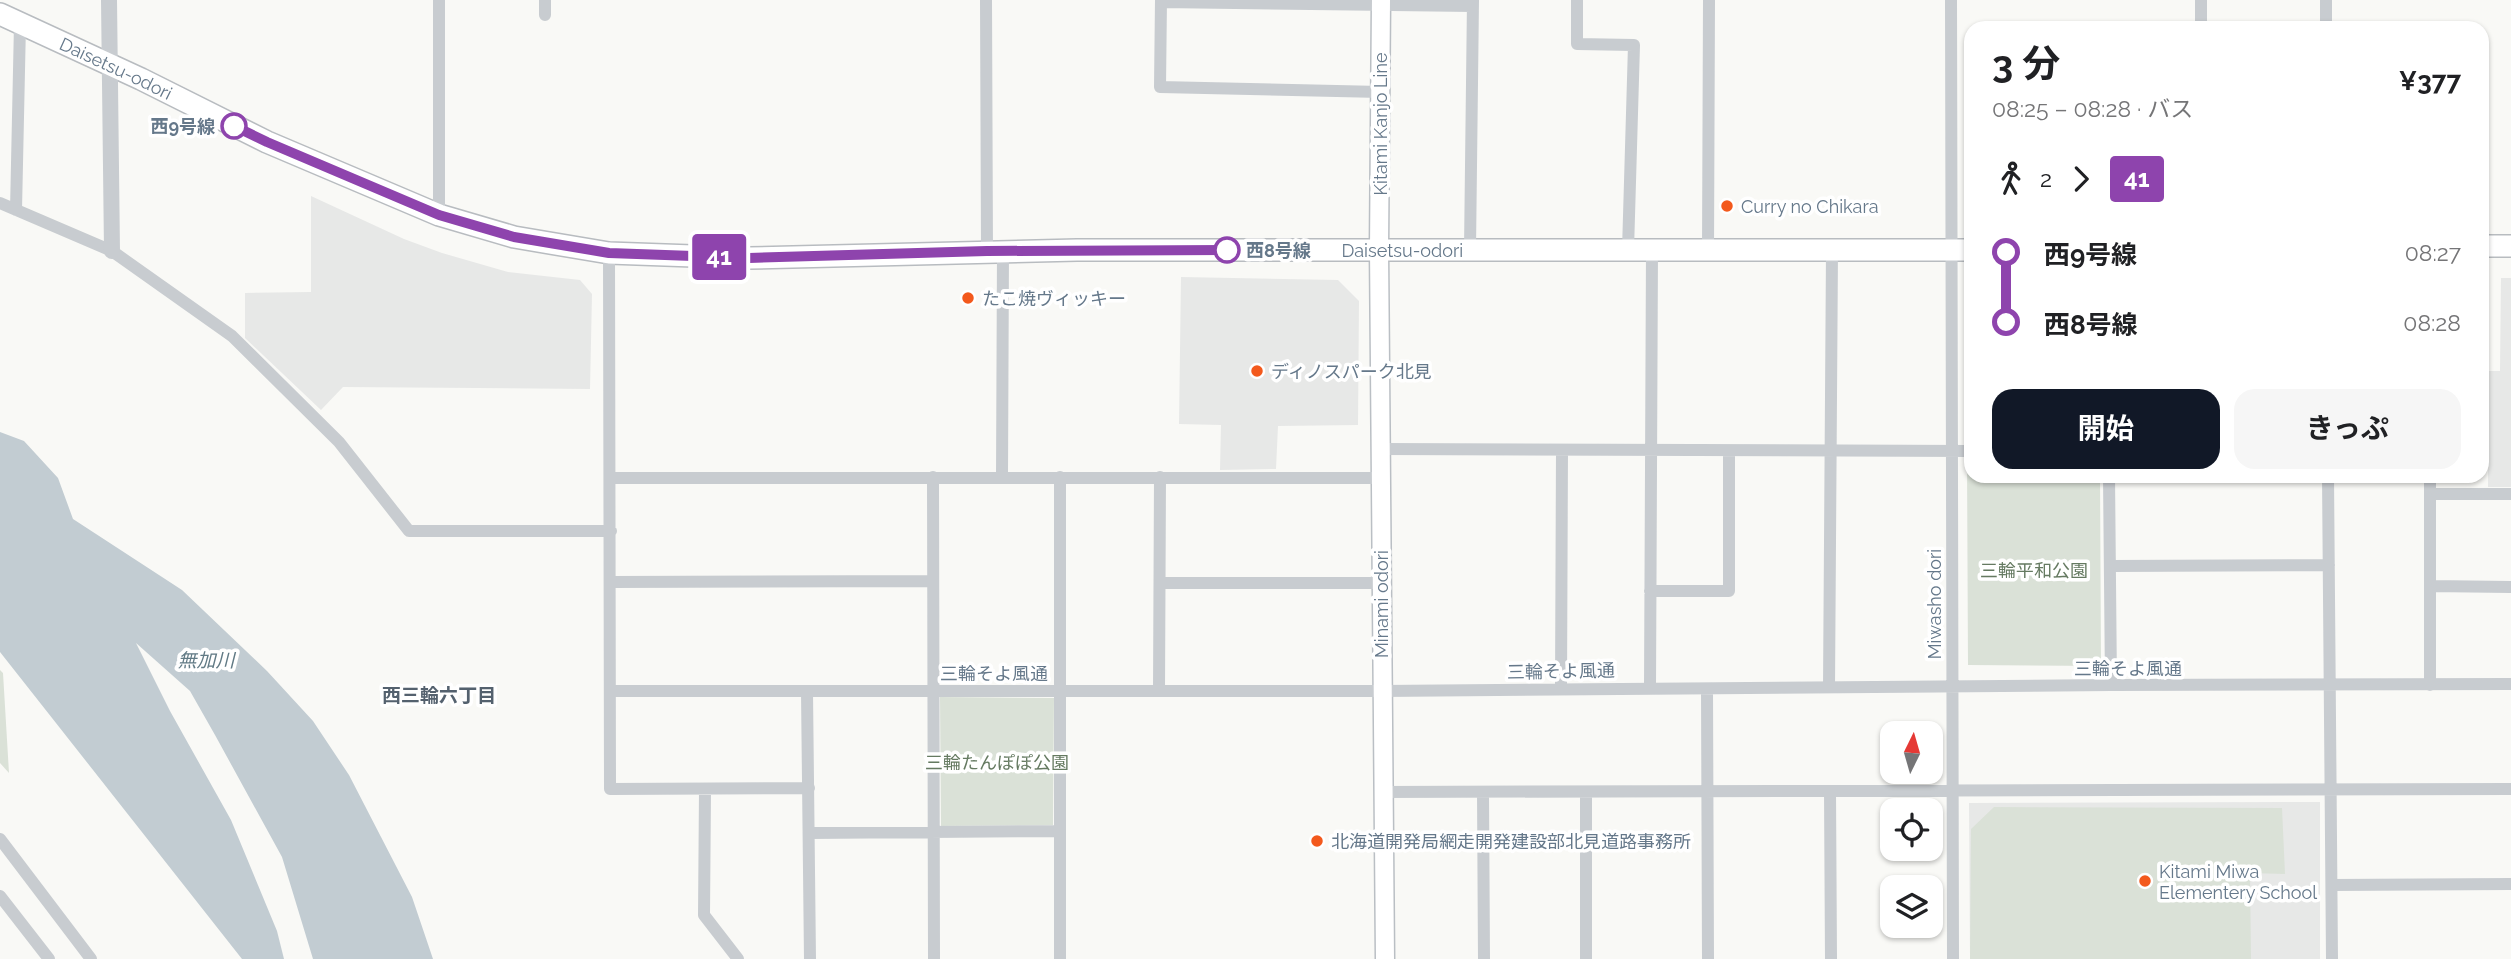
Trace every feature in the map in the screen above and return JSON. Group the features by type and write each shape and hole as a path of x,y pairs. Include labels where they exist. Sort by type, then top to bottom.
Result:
{"highway":[{"name":"Daisetsu-odori","path":"0,14 267,142 439,215 514,237 609,253 749,258 995,251 1961,250"},
{"path":"2489,246 2511,246"}],"main road":[{"name":"Kitami Kanjo Line","path":"1379,249 1381,2"},
{"name":"Minami odori","path":"1379,249 1385,959"}],"street":[{"path":"109,0 112,251"},
{"path":"439,0 439,215"},
{"path":"545,0 545,15"},
{"path":"986,0 1002,477"},
{"path":"1577,0 1577,44 1634,45 1628,250"},
{"path":"1708,250 1709,0"},
{"name":"Miwasho dori","path":"1951,0 1961,250 1952,452 1953,959"},
{"path":"2201,0 2201,21"},
{"path":"2326,0 2326,21"},
{"path":"1381,92 1160,87 1161,1 1473,3 1470,249"},
{"path":"16,210 20,24"},
{"path":"0,203 112,251 232,336 339,442 409,531 611,531"},
{"path":"1650,688 1652,250"},
{"path":"1829,687 1832,251"},
{"path":"609,253 610,789 809,788"},
{"path":"1381,449 1964,452"},
{"path":"1561,689 1562,450"},
{"path":"1650,591 1728,591 1729,451"},
{"path":"933,477 934,959"},
{"path":"1060,477 1060,959"},
{"path":"1159,691 1160,477"},
{"path":"611,478 1381,478"},
{"path":"2109,483 2110,685"},
{"path":"2328,483 2332,959"},
{"path":"2430,483 2430,685"},
{"path":"2431,494 2511,494"},
{"path":"2111,565 2329,565"},
{"path":"611,582 933,581"},
{"path":"1160,583 1381,583"},
{"path":"2430,586 2511,587"},
{"name":"三輪そよ風通","path":"611,691 1381,691 2511,684"},
{"path":"1707,689 1708,959"},
{"path":"807,692 810,959"},
{"path":"1383,792 2511,789"},
{"path":"705,790 704,915 738,959"},
{"path":"1830,791 1831,959"},
{"path":"1483,792 1484,959"},
{"path":"1586,793 1586,959"},
{"path":"810,833 1059,831"},
{"path":"0,839 91,959"},
{"path":"2332,885 2511,884"},
{"path":"0,896 49,959"}],"shaded area":[{"path":"311,196 404,239 442,253 508,272 580,280 592,294 590,389 343,387 321,410 245,338 245,293 311,292"},
{"path":"1181,277 1338,280 1359,301 1358,425 1278,426 1276,469 1220,470 1221,425 1179,424"},
{"path":"2501,278 2511,278 2511,487 2488,487 2489,371 2500,371"},
{"name":"Kitami Miwa Elementery School","path":"2320,802 2320,959 1970,959 1969,803"}],"green space":[{"name":"三輪平和公園","path":"1967,483 2100,483 2101,666 1968,665"},
{"path":"0,670 3,673 9,773 0,763"},
{"name":"三輪たんぽぽ公園","path":"940,697 1054,698 1053,825 941,826"},
{"name":"Kitami Miwa Elementery School","path":"1994,807 2282,808 2285,874 2250,873 2251,959 1970,959 1971,829"}],"water":[{"name":"無加川","path":"0,432 24,441 58,478 73,519 182,590 267,671 313,721 349,775 412,897 433,959 313,959 282,857 215,735 190,691 136,643 170,711 231,820 277,931 284,959 242,959 0,652"}],"bus line":[{"name":"41","path":"234,126 439,215 514,237 609,253 749,258 987,251 1227,250"}],"place":[{"name":"西9号線","path":"234,126"},
{"name":"Curry no Chikara","path":"1727,206"},
{"name":"西8号線","path":"1227,250"},
{"name":"たこ焼ヴィッキー","path":"968,298"},
{"name":"ディノスパーク北見","path":"1257,371"},
{"name":"北海道開発局網走開発建設部北見道路事務所","path":"1317,841"},
{"name":"Kitami Miwa Elementery School","path":"2145,881"}],"district":[{"name":"西三輪六丁目","path":"439,695"}]}
